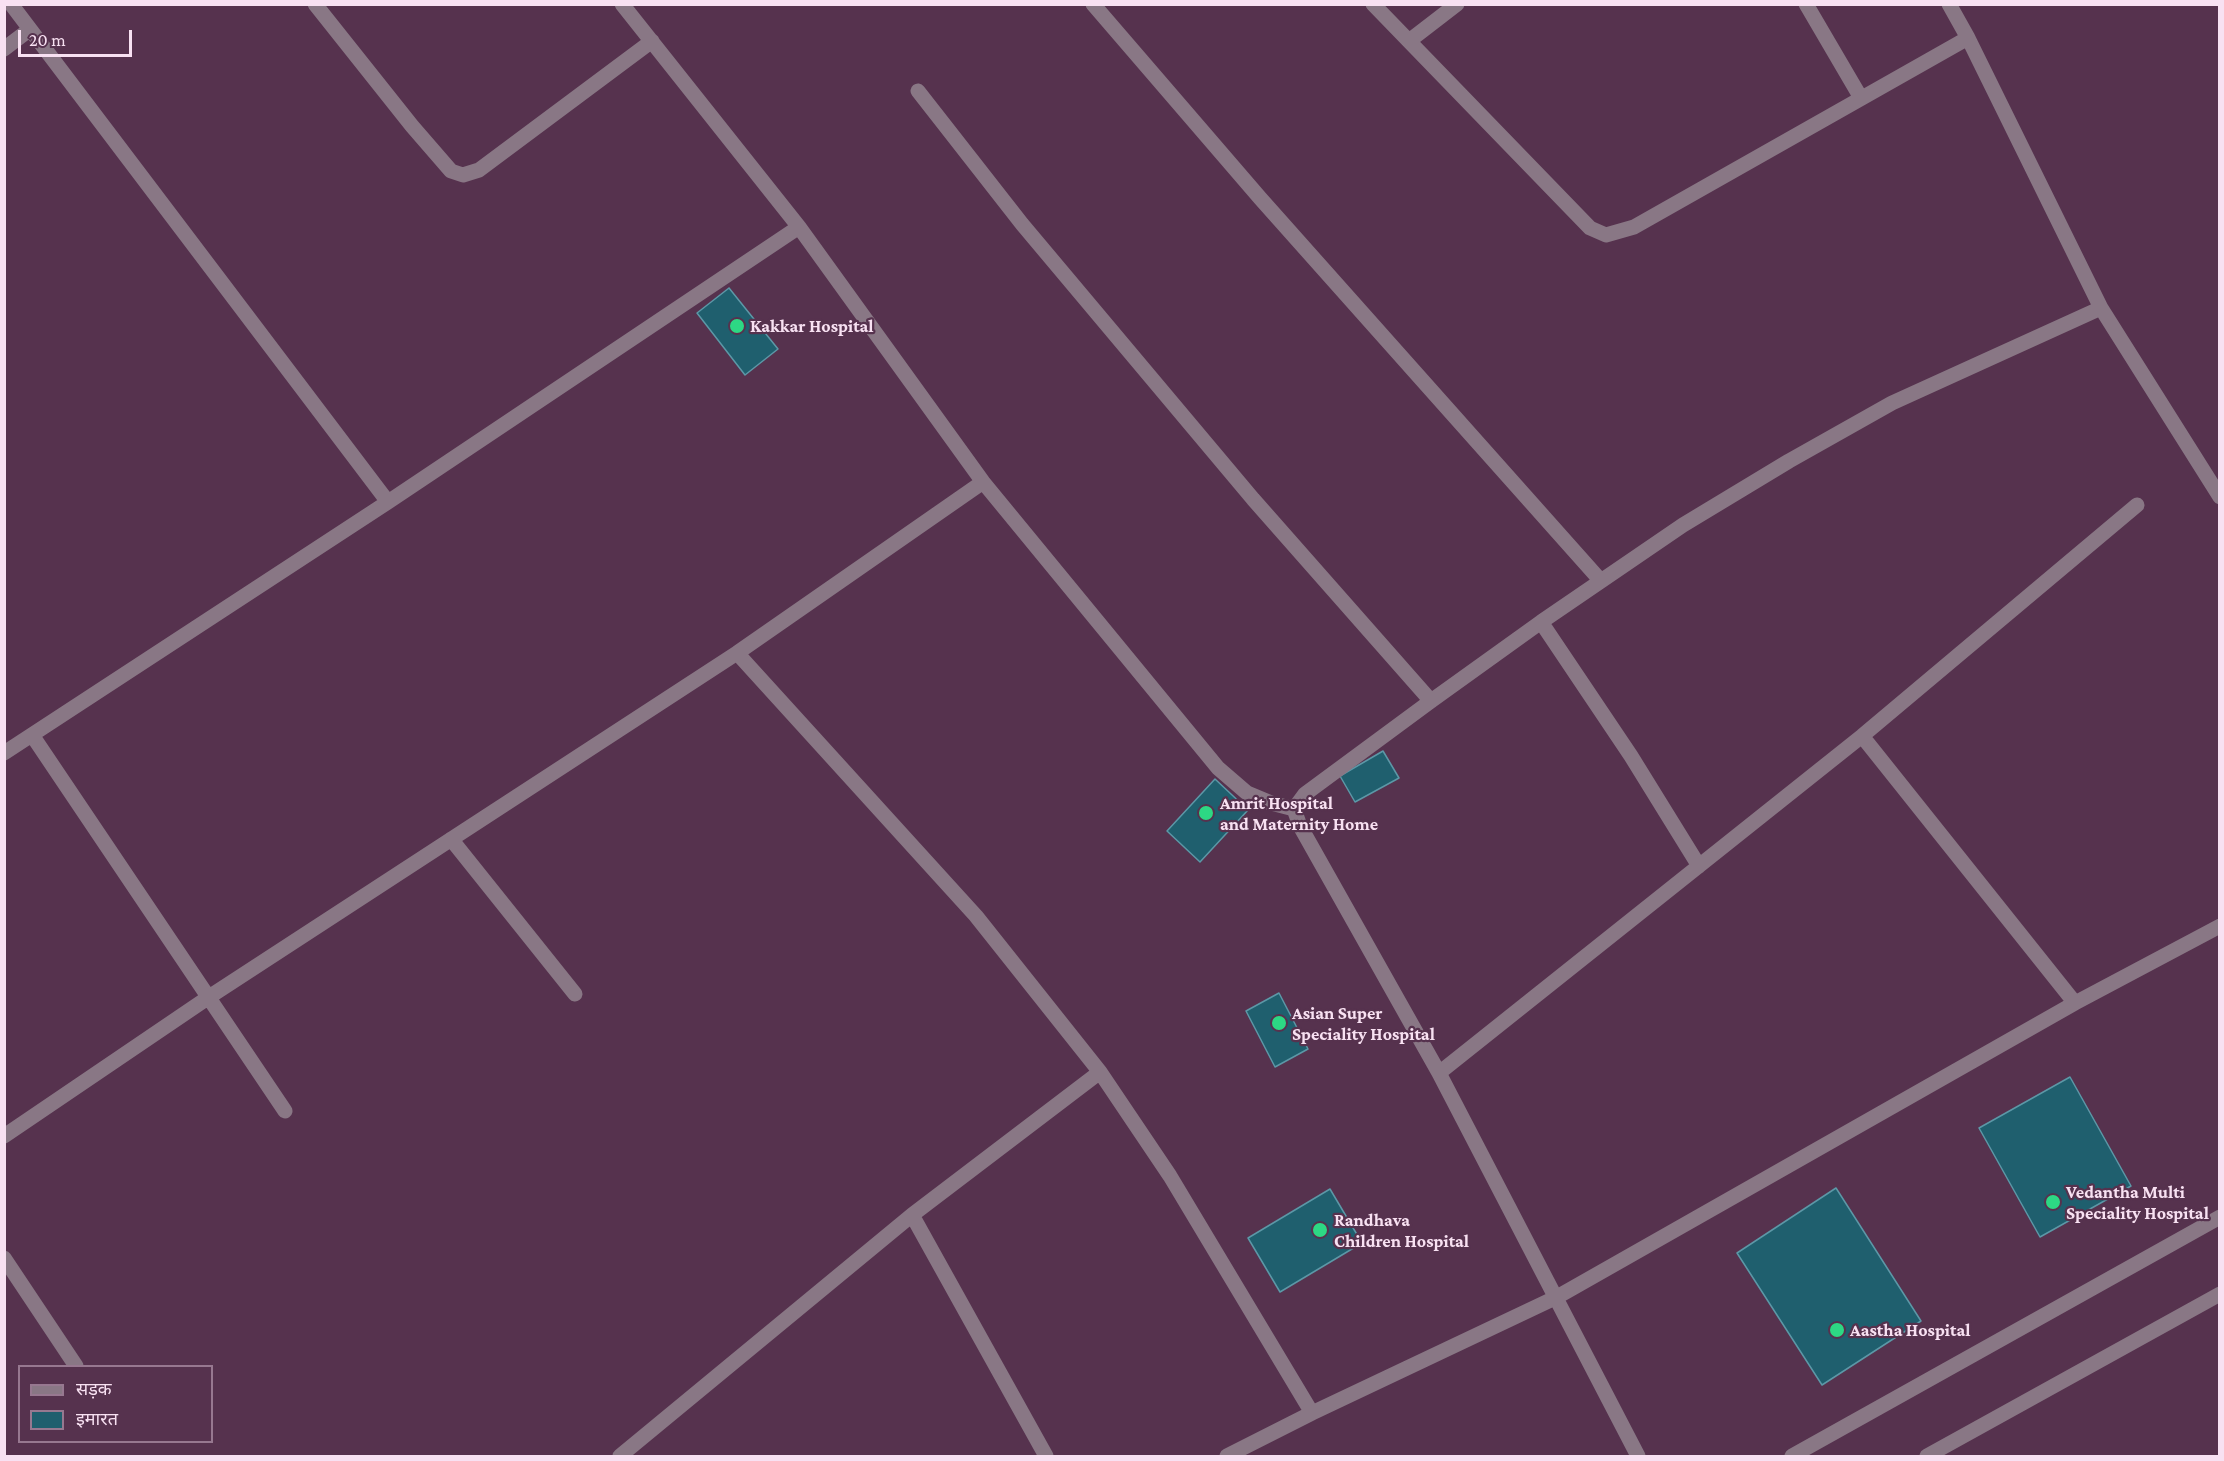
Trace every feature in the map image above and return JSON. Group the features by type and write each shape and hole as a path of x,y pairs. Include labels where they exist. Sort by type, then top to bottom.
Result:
{"street":[{"path":"11,4 388,502"},
{"path":"315,4 418,134 451,171 463,175 479,171 652,41"},
{"path":"622,4 799,227 983,482 1218,768 1247,793 1294,809"},
{"path":"1093,4 1268,207 1601,581"},
{"path":"1373,4 1590,228 1606,235 1634,227 1968,38"},
{"path":"1409,41 1457,4"},
{"path":"1806,4 1861,98"},
{"path":"1949,4 2101,308 2220,497"},
{"path":"4,49 29,30"},
{"path":"918,91 1022,224 1253,499 1431,701"},
{"path":"4,753 388,502 799,227"},
{"path":"1294,809 1305,794 1431,701 1683,525 1789,460 1892,403 2101,308"},
{"path":"4,1136 209,997 737,653 983,482"},
{"path":"1439,1072 1862,736 2137,505"},
{"path":"1541,622 1630,756 1699,866"},
{"path":"737,653 976,916 1100,1072 1170,1176 1312,1413"},
{"path":"32,735 285,1111"},
{"path":"1862,736 2075,1003"},
{"path":"1294,809 1300,826 1439,1072 1638,1456"},
{"path":"451,839 575,994"},
{"path":"1227,1456 1312,1413 1557,1297 2075,1003 2220,926"},
{"path":"620,1456 912,1215 1100,1072"},
{"path":"912,1215 1046,1456"},
{"path":"1792,1456 2220,1217"},
{"path":"4,1258 75,1365"},
{"path":"1927,1456 2220,1294"}],"building":[{"path":"729,288 778,349 745,375 697,313"},
{"path":"1383,751 1399,778 1355,802 1340,776"},
{"path":"1215,779 1248,810 1200,862 1167,831"},
{"path":"1279,993 1308,1049 1275,1067 1246,1011"},
{"path":"2070,1077 2131,1186 2040,1237 1979,1128"},
{"path":"1836,1188 1921,1321 1822,1385 1737,1253"},
{"path":"1330,1189 1362,1243 1280,1292 1248,1238"}],"place":[{"name":"Kakkar Hospital","path":"737,326"},
{"name":"Amrit Hospital and Maternity Home","path":"1206,813"},
{"name":"Asian Super Speciality Hospital","path":"1279,1023"},
{"name":"Vedantha Multi Speciality Hospital","path":"2053,1202"},
{"name":"Randhava Children Hospital","path":"1320,1230"},
{"name":"Aastha Hospital","path":"1837,1330"}]}
